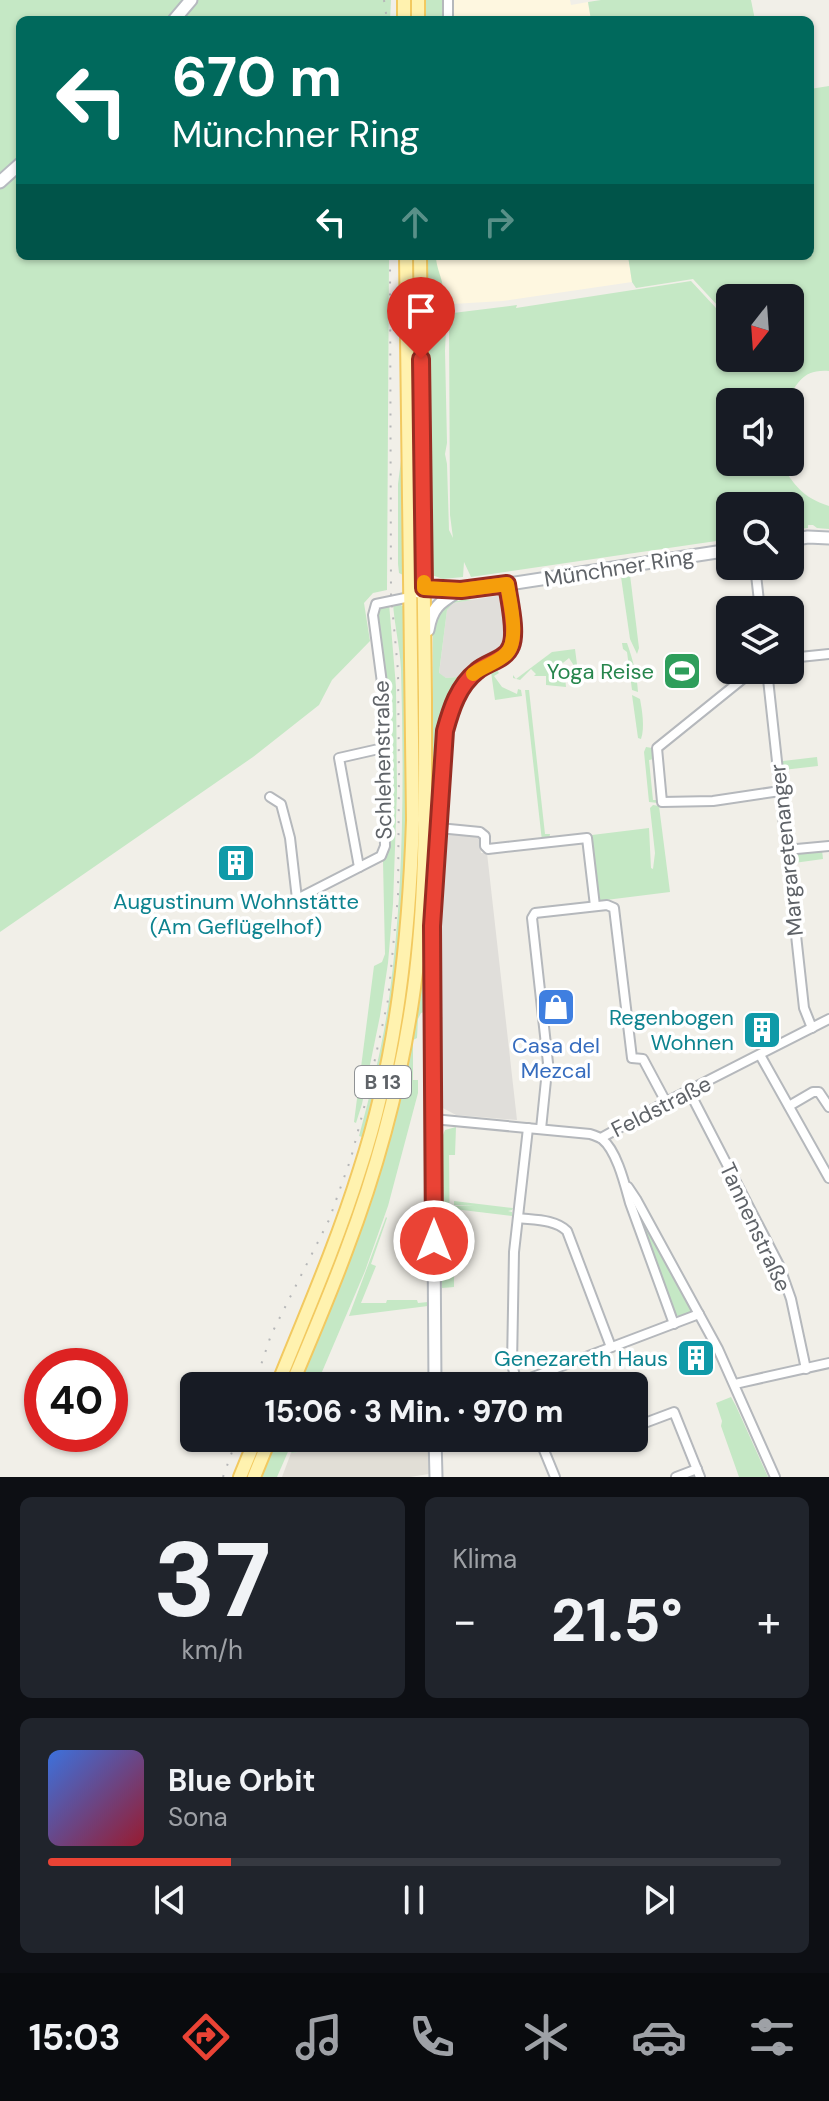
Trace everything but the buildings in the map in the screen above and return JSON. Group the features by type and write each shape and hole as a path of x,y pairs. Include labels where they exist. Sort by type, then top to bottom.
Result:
{"main road":[{"name":"B 13","path":"283,1372 361,1168 380,1097 400,989 411,880 413,820 406,260"},
{"name":"B 13","path":"297,1372 346,1251 393,1099 418,947 425,841 420,260"},
{"path":"240,1477 250,1452"},
{"path":"254,1477 264,1452"}],"street":[{"path":"177,16 191,0"},
{"path":"0,182 16,168"},
{"path":"804,538 829,538"},
{"name":"Münchner Ring","path":"410,597 424,588 461,590 716,552"},
{"path":"435,1372 432,926 445,731 452,708 467,680 507,653 512,645 507,584"},
{"name":"Münchner Ring","path":"424,588 444,600 461,590"},
{"name":"Schlehenstraße","path":"270,797 281,804 290,838 297,899 381,856 385,846 382,683 373,615 376,604 410,597"},
{"path":"425,652 430,619 434,609 444,600"},
{"path":"804,657 829,654"},
{"path":"736,684 657,748 662,802 713,801 780,791"},
{"name":"Margaretenanger","path":"768,684 804,1008 812,1028"},
{"path":"359,867 339,758 383,748"},
{"path":"439,828 480,832 485,836 488,849 587,838 595,906"},
{"path":"786,850 829,846"},
{"path":"541,1129 549,1072 532,918 535,913 607,905 614,908 632,1058 643,1059 666,1102"},
{"name":"Feldstraße","path":"433,1119 588,1133 601,1138 829,1019"},
{"path":"760,1055 829,1178"},
{"name":"Tannenstraße","path":"689,1091 779,1265 791,1299 806,1369"},
{"path":"789,1106 813,1092 819,1092 829,1107"},
{"path":"514,1372 514,1252 528,1128"},
{"path":"601,1138 612,1153 625,1183 674,1324"},
{"path":"625,1183 735,1384 775,1477"},
{"path":"518,1218 555,1223 567,1231 611,1347"},
{"path":"549,1372 699,1314"},
{"path":"735,1384 829,1363"},
{"path":"648,1422 674,1412 698,1473 676,1477"},
{"path":"435,1452 436,1477"},
{"path":"545,1452 555,1477"}],"shaded area":[{"path":"443,0 570,0 571,5 588,2 590,16 443,16"},
{"path":"434,260 629,260 632,282 503,301 435,305"},
{"path":"502,595 506,604 509,640 500,652 481,662 463,679 446,678 439,674 450,605"},
{"path":"447,834 479,837 481,853 487,853 517,1120 456,1115 441,1107 439,1100 442,887"},
{"path":"429,1452 429,1474 410,1477 282,1477 291,1453"}],"green space":[{"path":"0,0 185,0 171,16 16,16 16,164 0,178"},
{"path":"195,0 391,0 390,16 183,16"},
{"path":"422,0 443,0 443,16 423,16"},
{"path":"751,0 754,16 590,16 588,2"},
{"path":"829,86 829,371 812,372 794,388 716,388 716,476 789,476 803,492 716,492 716,541 471,577 464,562 463,577 443,579 429,574 425,260 436,260 443,290 454,302 446,328 445,351 445,454 449,530 453,538 450,515 449,326 453,313 517,305 516,308 691,281 716,308 716,372 804,372 804,284 716,284 716,304 693,279 636,288 629,260 814,260 814,88"},
{"path":"16,174 16,260 389,260 387,590 373,593 364,603 370,641 332,680 319,705 253,757 0,932 0,188"},
{"path":"399,260 403,260 403,575 399,573 398,564 398,484 402,453"},
{"path":"411,260 416,260 417,479 414,463"},
{"path":"804,493 829,506 829,529 813,525 808,525 804,528"},
{"path":"630,575 639,648 637,654 630,639 621,577"},
{"path":"454,600 472,600 453,603 447,610 439,673 446,678 458,677 449,692 451,694 440,723 428,1011 421,1013 417,1038 413,1040 413,1080 418,1080 418,1093 388,1206 365,1271 322,1372 302,1372 365,1211 426,920 432,783 433,620"},
{"path":"393,602 406,610 409,799 404,911 387,1041 365,1138 359,1136 386,1016 400,876 401,669"},
{"path":"389,603 396,687 397,791 393,904 380,1016 356,1123 374,966 382,962 385,954 386,679 377,615 381,606"},
{"path":"416,608 422,804 416,934 401,1041 375,1151 350,1229 293,1372 289,1372 332,1268 360,1187 404,999 415,902"},
{"path":"622,643 627,643 629,649 638,692 632,690 627,652"},
{"path":"575,649 578,672 569,658 558,667 565,676 566,687 546,685 546,676 534,676 536,674 531,669 520,680 516,679 552,652"},
{"path":"496,669 499,673 494,676 502,687 517,694 518,689 521,690 522,696 495,700 491,672"},
{"path":"525,690 529,690 545,834 550,834 549,840 542,841"},
{"path":"632,695 640,699 641,739 638,738"},
{"path":"646,747 652,748 654,759 649,760 653,800 659,800 658,803 649,802"},
{"path":"817,757 818,766 783,770 783,761"},
{"path":"659,806 670,892 598,901 591,851 592,835 649,828 653,869 655,853 650,808"},
{"path":"822,850 823,859 794,863 793,853"},
{"path":"456,1127 455,1155 449,1155 450,1254 454,1255 454,1287 442,1288 441,1140 445,1130"},
{"path":"731,1180 757,1230 751,1233 725,1184"},
{"path":"454,1201 513,1208 508,1211 512,1212 512,1216 454,1209 454,1206 474,1206 454,1205"},
{"path":"633,1201 693,1309 681,1318 675,1314"},
{"path":"386,1217 371,1264 376,1266 361,1303 417,1300 418,1303 428,1302 428,1306 349,1316"},
{"path":"731,1397 768,1477 739,1477 716,1403"},
{"path":"269,1452 288,1452 277,1477 259,1477"}],"railway":[{"path":"384,0 386,16"},
{"path":"259,1372 271,1335 329,1220 351,1158 388,1000 398,896 399,776 398,671 391,594 390,260"},
{"path":"223,1477 232,1452"}],"slow traffic":[{"path":"424,582 424,588 461,590 507,584 514,637 512,645 502,657 473,674"}],"place":[{"name":"Yoga Reise","path":"682,671"},
{"name":"Augustinum Wohnstätte (Am Geflügelhof)","path":"236,863"},
{"name":"Casa del Mezcal","path":"556,1007"},
{"name":"Regenbogen Wohnen","path":"762,1030"},
{"name":"Genezareth Haus","path":"696,1358"}],"route":[{"path":"421,359 424,588 461,590 507,584 514,637 507,653 467,680 452,708 445,731 432,926 434,1241"}]}
